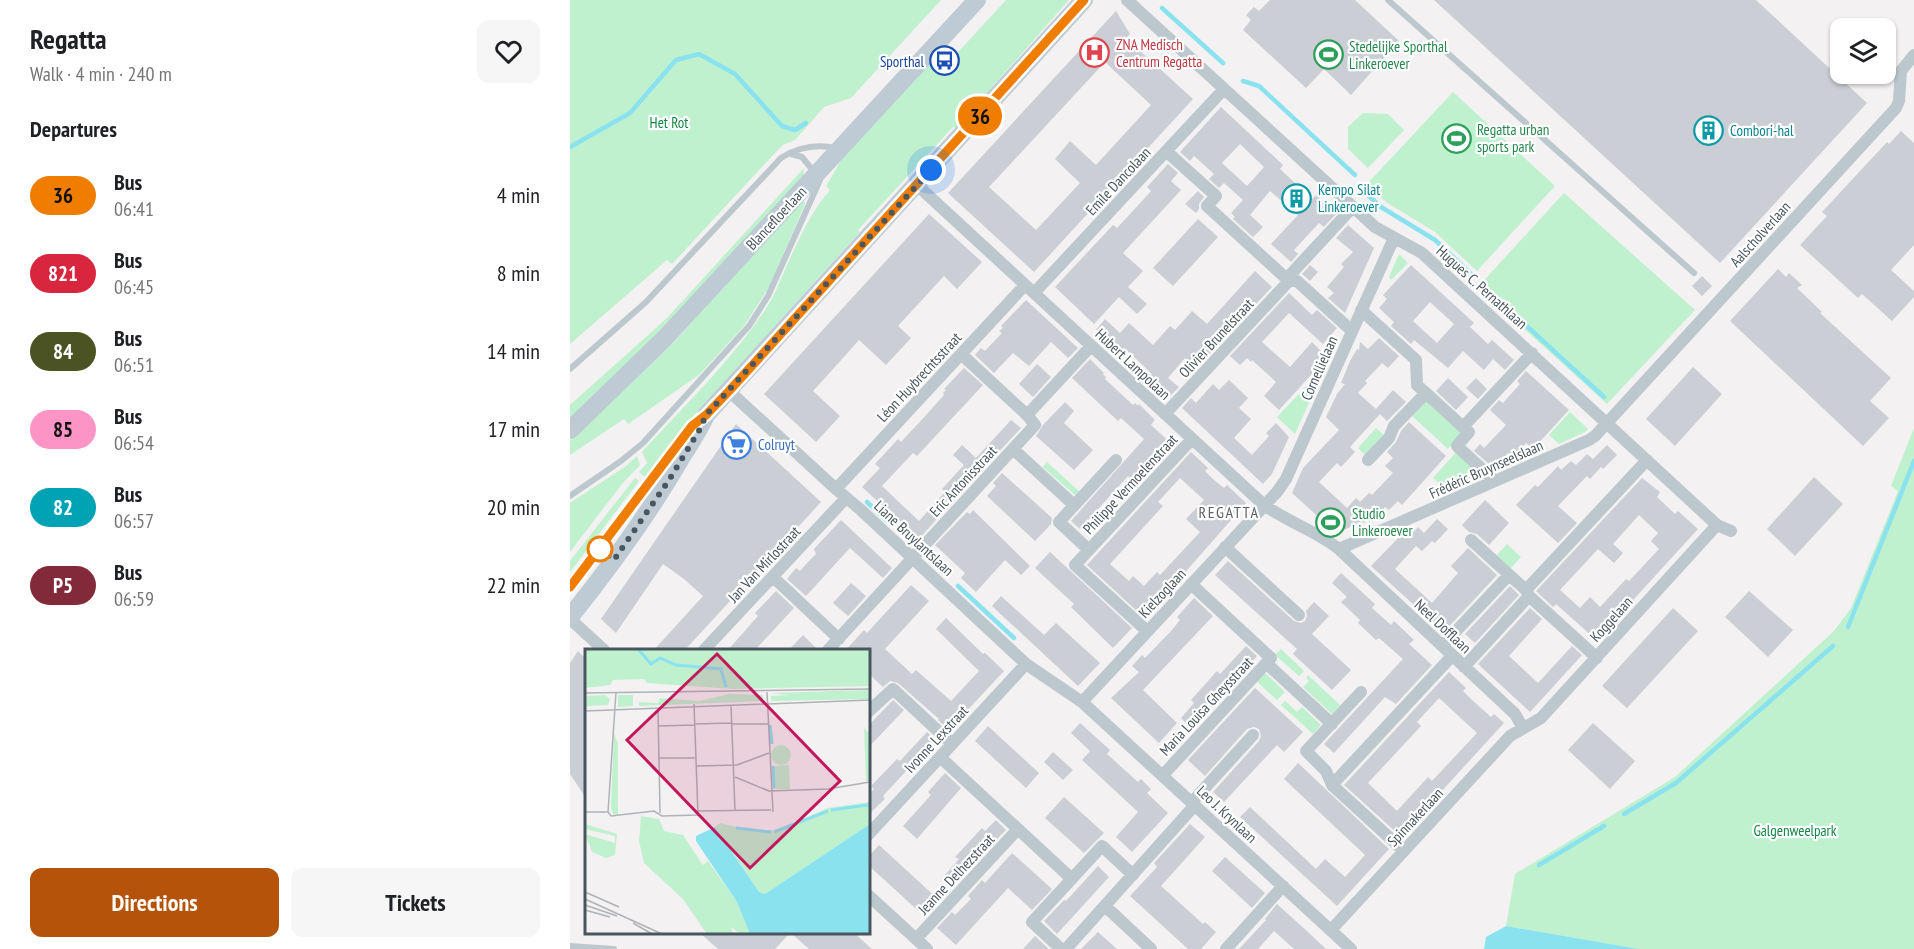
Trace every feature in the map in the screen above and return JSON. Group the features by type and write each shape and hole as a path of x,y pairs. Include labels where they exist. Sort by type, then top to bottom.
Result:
{"main road":[{"name":"Blancefloerlaan","path":"570,430 644,360 977,0"},
{"path":"570,618 622,549 669,480 706,415 1084,0"}],"street":[{"name":"Hugues C. Pernathlaan","path":"1127,0 1375,227 1422,253 1717,525 1731,531"},
{"name":"Aalscholverlaan","path":"1607,423 1896,108 1899,101 1901,70 1914,55"},
{"name":"Emile Dancolaan","path":"1029,289 1224,89"},
{"path":"1166,151 1215,196 1207,206 1289,281 1297,281 1352,331"},
{"name":"Hubert Lampolaan","path":"917,186 1264,505 1325,538 1339,549"},
{"name":"Olivier Brunelstraat","path":"1166,414 1289,281 1290,275 1353,207"},
{"name":"Cornellielaan","path":"1264,505 1286,479 1394,238"},
{"name":"Léon Huybrechtsstraat","path":"836,489 961,354 1029,289"},
{"path":"1361,310 1416,360 1417,385 1465,426 1469,432 1457,446 1495,481"},
{"name":"Eric Antonisstraat","path":"830,649 1013,449 1031,420 1091,346"},
{"path":"1465,426 1532,353"},
{"path":"961,354 1031,420"},
{"name":"Liane Bruylantslaan","path":"729,391 1026,664 1082,702"},
{"path":"1368,460 1389,438 1394,426 1424,391"},
{"name":"Frédéric Bruynseelslaan","path":"1339,549 1589,440 1607,423"},
{"name":"Philippe Vermoelenstraat","path":"1089,550 1192,439"},
{"path":"1013,449 1074,505"},
{"path":"1116,460 1059,522 1089,550 1075,565 1147,631"},
{"path":"1464,667 1558,555 1647,460"},
{"name":"Jan Van Mirlostraat","path":"706,649 846,498"},
{"name":"Kielzoglaan","path":"1082,702 1264,505"},
{"name":"Koggelaan","path":"1523,728 1541,718 1592,653 1717,525"},
{"path":"1471,540 1592,653"},
{"path":"1225,547 1299,615"},
{"name":"Neel Dofflaan","path":"1339,549 1515,714 1523,728"},
{"path":"1442,646 1507,576"},
{"path":"773,577 839,639"},
{"path":"1191,584 1332,724"},
{"path":"570,618 602,649"},
{"path":"1332,786 1452,656"},
{"name":"Maria Louisa Gheysstraat","path":"1163,775 1266,657"},
{"name":"Ivonne Lexstraat","path":"870,833 1026,664"},
{"path":"870,708 892,689 952,744"},
{"path":"1361,692 1306,751 1326,771 1332,786 1404,851"},
{"name":"Leo J. Krynlaan","path":"1082,702 1350,949"},
{"name":"Spinnakerlaan","path":"1331,930 1510,736 1523,728"},
{"path":"1134,875 1102,846 1032,922 1064,949 1134,875 1253,735"},
{"path":"940,757 1072,879"},
{"name":"Jeanne Delhezstraat","path":"916,939 1018,829"},
{"path":"1226,949 1283,886"},
{"path":"870,897 927,949"},
{"path":"1105,906 1151,949"}],"lane":[{"path":"1388,0 1694,273"},
{"path":"570,369 646,302 774,164 788,153 802,148 813,146 841,149 826,170 768,296 749,326 643,442 621,461 570,496"},
{"path":"788,153 802,157 816,175"},
{"path":"570,587 692,426 706,415"},
{"path":"570,946 614,949"}],"green space":[{"name":"Het Rot","path":"570,0 941,0 851,98 824,107 795,140 783,145 672,264 667,260 570,344"},
{"path":"1006,0 1069,0 956,128 953,127 858,230 860,232 686,424 646,478 639,472 647,463 642,452 722,366 765,310 806,226 830,190 826,186 843,157 936,55 947,64"},
{"name":"Regatta urban sports park","path":"1453,92 1555,186 1477,271 1435,232 1386,202 1367,184"},
{"path":"1363,113 1388,114 1404,130 1368,168 1348,149 1348,127"},
{"path":"804,168 803,177 670,321 570,420 570,405 666,319"},
{"path":"1564,193 1695,310 1607,404 1478,287"},
{"path":"801,201 805,204 769,287 744,326 699,375 628,424 624,419 570,455 570,441 675,341"},
{"path":"1399,254 1408,263 1391,280 1389,277"},
{"path":"1312,380 1317,385 1295,434 1277,417"},
{"path":"1426,398 1463,433 1448,449 1411,415"},
{"path":"1570,412 1588,429 1559,444 1549,435"},
{"path":"1376,428 1386,437 1367,457 1358,448"},
{"name":"Galgenweelpark","path":"1914,428 1914,949 1639,949 1506,926 1515,874 1675,777 1834,631 1851,608 1898,491 1891,486"},
{"path":"1457,451 1481,473 1445,489 1433,478"},
{"path":"637,456 640,465 622,484 570,552 570,503 626,466"},
{"path":"1047,462 1080,492 1076,496 1043,467"},
{"path":"635,478 639,481 570,572 570,561"},
{"path":"1507,544 1521,557 1510,569 1496,556"},
{"path":"1281,649 1304,671 1299,676 1275,655"},
{"path":"1262,670 1285,692 1277,700 1254,679"},
{"path":"1308,675 1340,705 1332,714 1303,687 1309,681 1306,678"},
{"path":"1285,701 1297,712 1302,707 1321,725 1313,734 1281,705"}],"water":[{"path":"1506,926 1639,949 1484,949 1486,937"}],"building":[{"name":"Stedelijke Sporthal Linkeroever","path":"1270,0 1355,0 1399,41 1351,95 1324,69 1306,88 1243,30 1251,20 1246,15 1254,7 1259,11"},
{"name":"Combori-hal","path":"1434,0 1756,0 1830,69 1830,84 1847,84 1867,103 1720,263"},
{"path":"1116,11 1130,34 1126,38 1193,99 1034,272 948,193","holes":["1105,62 1151,105 1096,165 1070,141 1055,159 1080,183 1036,230 989,187"]},
{"path":"1221,107 1283,165 1280,169 1312,199 1316,195 1336,214 1324,227 1319,223 1294,250 1298,254 1291,262 1271,244 1298,215 1270,191 1250,215 1263,227 1253,237 1233,219 1235,217 1231,213 1243,200 1224,183 1219,188 1209,179 1214,174 1194,156 1190,161 1180,152","holes":["1240,144 1264,167 1247,186 1222,163"]},
{"path":"1901,131 1914,143 1914,245 1891,270 1914,291 1914,297 1892,321 1862,294 1858,298 1800,245 1827,216 1822,212 1887,142 1889,144"},
{"path":"1168,164 1178,173 1171,181 1181,190 1123,253 1143,271 1128,287 1147,304 1137,314 1119,297 1094,324 1055,287 1113,225 1117,228 1143,200 1151,191 1147,187"},
{"path":"1198,191 1204,197 1196,213 1185,204"},
{"path":"929,214 982,262 957,289 944,276 898,326 911,338 886,365 859,340 813,391 840,416 816,442 764,394"},
{"path":"1198,219 1218,237 1173,286 1153,268"},
{"path":"1348,225 1374,248 1345,313 1328,298 1334,293 1327,287 1344,267 1341,264 1353,252 1336,238"},
{"path":"1310,265 1318,272 1310,281 1302,274"},
{"path":"1411,265 1474,323 1470,327 1488,344 1492,340 1514,360 1505,370 1493,359 1484,370 1463,351 1448,368 1414,340 1411,344 1391,326 1394,322 1379,308 1387,299 1383,295","holes":["1430,302 1454,324 1437,343 1413,321"]},
{"path":"1778,269 1786,277 1789,273 1802,285 1797,288 1822,312 1820,313 1891,378 1870,401 1889,418 1863,446 1730,321"},
{"path":"1255,271 1272,287 1196,368 1185,358 1168,378 1179,387 1169,397 1148,378 1152,374 1134,357 1124,348 1120,352 1096,330 1105,319 1120,333 1129,323 1153,345 1170,326 1175,330 1192,311 1207,324"},
{"path":"1702,276 1712,286 1702,296 1692,286"},
{"path":"1289,293 1312,315 1317,310 1337,328 1323,344 1289,313 1262,342 1290,367 1312,342 1325,355 1321,359 1323,362 1279,410 1264,396 1276,382 1252,360 1251,362 1247,358 1240,365 1230,356"},
{"path":"1026,300 1078,348 1068,358 1051,342 1029,366 1013,353 994,373 975,355 981,348 985,351 1002,333 999,331 1003,328 1001,326"},
{"path":"1379,338 1399,356 1388,368 1382,363 1365,381 1367,383 1358,393 1376,409 1393,390 1406,402 1387,421 1380,414 1350,447 1355,452 1341,467 1337,463 1319,482 1347,508 1356,498 1360,502 1369,493 1372,495 1393,473 1385,466 1393,458 1387,452 1409,422 1446,456 1402,505 1398,501 1389,510 1385,507 1376,517 1372,513 1364,523 1361,521 1337,534 1292,493 1303,468 1339,430 1326,417 1337,394 1345,384 1341,383 1350,361 1357,349 1359,350 1360,342 1368,349"},
{"path":"1090,359 1104,373 1105,379 1133,405 1135,403 1138,406 1139,404 1155,420 1151,425 1174,446 1138,485 1128,476 1080,529 1071,521 1144,439 1121,418 1118,421 1072,378"},
{"path":"1037,364 1051,377 1033,397 1019,384"},
{"path":"1693,367 1722,394 1675,446 1646,419"},
{"path":"964,368 983,385 917,456 913,453 882,486 919,521 945,492 942,489 964,465 953,455 962,445 976,458 1011,420 1021,428 979,471 919,539 862,487 880,468 875,464 898,439 901,442 927,414 944,395 946,390 944,389"},
{"path":"1526,371 1569,410 1533,449 1526,443 1513,457 1508,453 1500,463 1496,459 1490,465 1474,451 1480,444 1484,448 1506,425 1490,410 1499,400 1503,403 1520,384 1517,381"},
{"path":"1448,378 1468,397 1456,410 1436,391"},
{"path":"1476,378 1487,389 1478,399 1466,388"},
{"path":"1229,380 1248,398 1239,408 1251,419 1234,438 1252,455 1269,436 1266,433 1276,423 1289,437 1272,474 1263,484 1182,408 1191,398 1196,403 1213,384 1219,390"},
{"path":"1065,402 1074,411 1064,423 1093,450 1074,470 1036,436 1043,425"},
{"path":"736,424 821,502 686,649 655,649 703,596 663,564 616,633 601,619"},
{"path":"1607,445 1617,455 1590,479 1587,476 1558,506 1577,523 1558,543 1516,505 1558,466 1561,470 1571,461 1576,465 1587,454 1593,459"},
{"path":"1191,452 1208,468 1205,471 1214,480 1224,488 1227,485 1246,503 1174,585 1169,584 1139,613 1087,565","holes":["1180,478 1204,500 1186,519 1200,532 1160,575 1157,572 1144,586 1133,576 1129,581 1110,564 1163,506 1158,502"]},
{"path":"1002,473 1052,518 1051,524 1035,541 987,496 996,486 993,483"},
{"path":"1814,477 1843,504 1795,556 1767,529"},
{"path":"1642,478 1660,492 1657,497 1675,514 1678,511 1698,529 1623,611 1620,609 1593,637 1556,604 1553,607 1536,591","holes":["1639,515 1658,533 1651,541 1659,549 1600,607 1590,597 1580,608 1560,590 1598,549 1614,563 1623,553 1613,544"]},
{"path":"1485,500 1509,523 1489,545 1462,525"},
{"path":"973,510 1030,566 1021,575 1005,560 976,592 961,578 965,573 935,545 967,512 970,514"},
{"path":"1437,519 1448,529 1435,543 1432,541 1422,551 1416,546 1395,569 1432,603 1458,573 1451,566 1468,548 1497,575 1444,632 1371,566 1403,533 1408,538 1418,527 1424,533"},
{"path":"841,520 892,568 883,578 850,548 806,596 787,579 796,568 800,571 816,554 814,549"},
{"path":"1050,552 1132,628 1113,648 1071,607 1074,604 1035,568"},
{"path":"1228,561 1294,621 1301,623 1305,621 1306,611 1314,602 1329,616 1312,634 1351,670 1332,690 1293,654 1297,649 1215,575"},
{"path":"1341,573 1375,604 1372,608 1391,625 1394,621 1414,640 1409,644 1432,665 1396,704 1385,697 1334,753 1324,744 1403,659 1379,638 1376,640 1341,602 1347,597 1332,583"},
{"path":"851,583 866,596 848,616 833,603"},
{"path":"911,585 929,601 885,649 912,674 916,670 951,701 979,671 936,629 946,618 1004,671 949,730 898,683 890,681 883,687 870,675 870,649 847,649 864,630 867,633"},
{"path":"1510,586 1519,595 1475,643 1465,634"},
{"path":"776,591 794,608 756,649 729,649 758,616 755,613"},
{"path":"1749,591 1793,630 1768,657 1725,617"},
{"path":"1001,596 1044,635 1056,623 1100,663 1078,686 992,606"},
{"path":"1194,598 1213,616 1143,690 1177,723 1159,743 1111,698 1139,672 1132,666 1142,655 1145,658 1172,630 1180,620 1177,617"},
{"path":"1530,608 1542,619 1509,656 1538,683 1572,646 1582,655 1530,712 1478,664"},
{"path":"1673,608 1698,631 1627,708 1602,686"},
{"path":"803,635 817,649 790,649"},
{"path":"1246,646 1257,656 1233,687 1228,682 1202,710 1207,715 1193,730 1181,718 1194,703 1191,700 1217,671 1220,674"},
{"path":"578,651 585,658 585,796 570,774 570,663"},
{"path":"1449,672 1466,688 1463,691 1472,700 1491,717 1494,714 1504,723 1429,805 1426,802 1397,833 1344,785","holes":["1439,698 1477,733 1432,781 1428,777 1397,811 1368,783 1421,726 1417,722"]},
{"path":"1255,688 1303,732 1284,752 1277,745 1224,802 1213,792 1259,741 1261,736 1259,729 1254,727 1247,729 1205,776 1188,760"},
{"path":"893,700 904,710 870,746 870,724"},
{"path":"1080,723 1110,750 1107,754 1138,782 1141,779 1151,789 1147,793 1168,813 1132,852 1116,837 1138,812 1082,760 1090,751 1071,733"},
{"path":"1593,723 1635,761 1610,789 1568,750"},
{"path":"988,726 1039,773 1026,788 975,741"},
{"path":"927,732 938,742 916,767 910,771 908,769 883,796 885,799 870,813 870,793 874,789 871,786 897,759 900,761"},
{"path":"1053,752 1073,770 1063,780 1044,762"},
{"path":"1298,763 1389,849 1337,906 1240,817 1250,807 1316,869 1325,859 1345,877 1365,855 1284,779"},
{"path":"945,773 961,788 917,839 903,826 931,795 928,792"},
{"path":"1064,797 1104,833 1084,853 1045,818"},
{"path":"996,820 1006,830 995,841 993,839 955,884 945,875 959,859 955,857 982,828 985,831"},
{"path":"1190,824 1205,837 1161,886 1203,924 1205,922 1216,932 1201,949 1188,949 1130,896 1157,867 1154,863"},
{"path":"879,845 940,901 925,917 870,867 870,855"},
{"path":"1012,853 1052,889 1032,910 1008,888 956,945 937,928 952,912 955,915 971,899 968,896 982,880 985,883"},
{"path":"1225,857 1265,893 1252,908 1212,871"},
{"path":"1098,866 1109,877 1057,934 1044,921"},
{"path":"1277,904 1326,949 1294,949 1274,931 1258,949 1239,949 1266,920"},
{"path":"1098,932 1117,949 1081,949"},
{"path":"701,934 789,934 775,949 718,949"},
{"path":"792,934 855,934 872,949 809,949"},
{"path":"1035,936 1049,949 1023,949"}],"waterway":[{"path":"1162,8 1223,63"},
{"path":"570,147 630,113 676,60 699,54 735,74 782,126 795,130 806,123"},
{"path":"1243,81 1259,86 1355,175"},
{"path":"1361,189 1381,207 1435,240 1472,275"},
{"path":"1481,284 1604,397"},
{"path":"1848,627 1914,461"},
{"path":"867,502 886,520"},
{"path":"906,537 914,545"},
{"path":"958,586 1014,638"},
{"path":"1624,814 1676,783 1833,646"},
{"path":"1539,865 1604,826"}],"bus line":[{"name":"36","path":"570,587 692,426 729,391 1084,0"}],"place":[{"name":"ZNA Medisch Centrum Regatta","path":"1095,53"},
{"name":"Stedelijke Sporthal Linkeroever","path":"1328,55"},
{"name":"Sporthal","path":"945,61"},
{"name":"Combori-hal","path":"1709,130"},
{"name":"Regatta urban sports park","path":"1456,138"},
{"name":"Kempo Silat Linkeroever","path":"1297,198"},
{"name":"Colruyt","path":"737,444"},
{"name":"Studio Linkeroever","path":"1331,522"}],"district":[{"name":"REGATTA","path":"1229,512"}],"route":[{"path":"600,549 614,560 669,480 706,415 931,170"}]}
